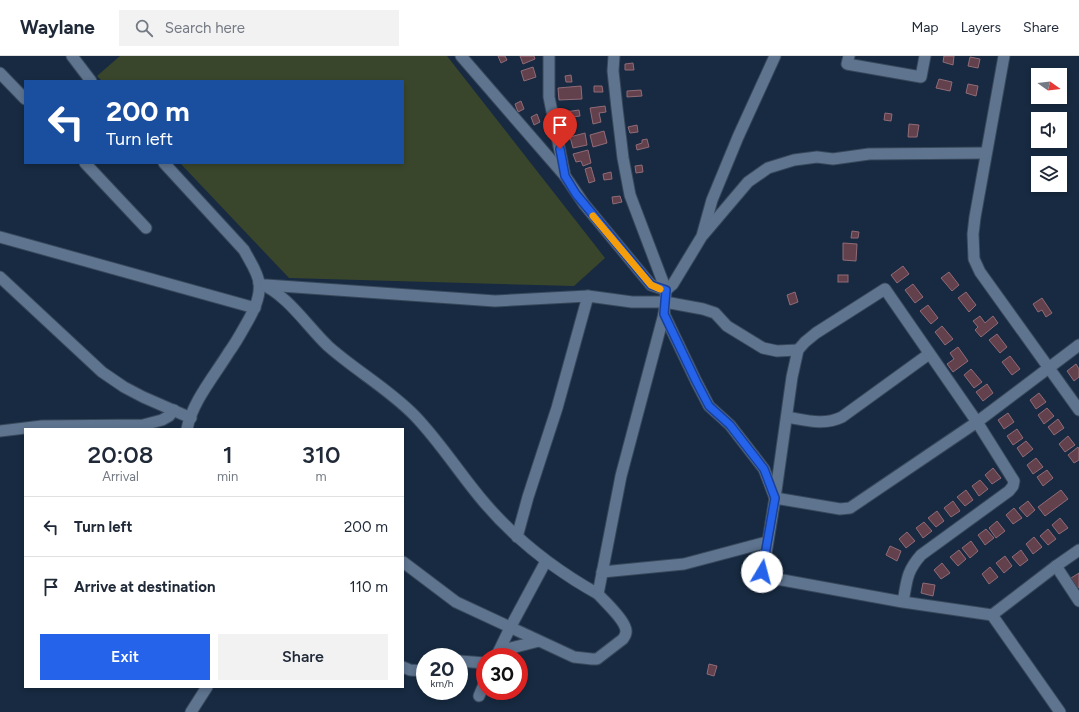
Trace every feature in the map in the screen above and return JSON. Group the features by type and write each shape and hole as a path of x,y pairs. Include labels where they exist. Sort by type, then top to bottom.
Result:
{"street":[{"path":"72,56 90,80"},
{"path":"461,56 565,176 584,204 651,285 666,290"},
{"path":"549,56 549,97 565,176"},
{"path":"598,594 621,476 664,314 666,290 630,195 623,158 617,108 613,71 614,56"},
{"path":"702,236 712,200 738,137 775,56"},
{"path":"849,56 847,64 922,77 926,56"},
{"path":"1004,56 974,223 974,259 980,272 1079,410"},
{"path":"0,73 24,98"},
{"path":"666,290 673,284 702,236 748,182 768,168 787,162 816,157 834,159 870,154 986,153"},
{"path":"86,164 146,228"},
{"path":"165,164 244,250 263,284 291,306 318,336 343,360 399,400 416,417 499,520 546,561 598,594 625,625 626,635 619,643 600,657 592,660 574,657 456,602 404,563"},
{"path":"0,237 254,308"},
{"path":"0,277 102,372 124,387 149,400 191,418"},
{"path":"263,284 495,300 588,296 632,302 665,302 703,309 715,313 727,326 762,348 777,351 798,350"},
{"path":"187,428 202,393 230,352 257,302 263,284"},
{"path":"903,602 907,579 912,566 921,556 1009,491 1013,486 1014,481 977,422 885,289 816,333 798,350 795,360 775,498 762,572 769,577 903,602 992,615 1079,550"},
{"path":"517,537 528,497 557,408 588,296"},
{"path":"664,314 709,406 730,425 764,469 775,498"},
{"path":"775,498 840,509 850,508 977,422 1079,345"},
{"path":"787,418 820,423 834,421 842,417 929,354"},
{"path":"0,431 27,427 143,425 162,420 169,416 174,410"},
{"path":"602,572 684,564 767,542"},
{"path":"500,648 546,561"},
{"path":"1056,566 1079,601"},
{"path":"992,615 1060,712"},
{"path":"516,648 539,641"},
{"path":"404,667 416,670"},
{"path":"191,712 206,688"}],"green space":[{"path":"120,56 447,56 605,258 574,286 289,278 181,164 404,164 404,80 101,80 97,76"}],"building":[{"path":"498,56 505,56 507,60 501,63"},
{"path":"520,56 534,56 535,59 523,64"},
{"path":"944,56 954,56 953,65 943,62"},
{"path":"970,57 980,59 978,68 968,66"},
{"path":"633,63 634,70 625,70 625,64"},
{"path":"533,67 536,77 524,81 521,71"},
{"path":"571,75 572,82 566,82 565,76"},
{"path":"939,79 952,82 950,91 936,88"},
{"path":"968,84 978,86 976,96 966,93"},
{"path":"581,86 582,99 559,100 558,88"},
{"path":"594,86 602,86 603,92 594,92"},
{"path":"641,90 642,96 627,97 627,91"},
{"path":"521,101 524,109 518,112 515,104"},
{"path":"605,106 606,112 599,113 601,122 593,124 590,108"},
{"path":"579,110 580,116 566,118 565,112"},
{"path":"885,113 892,114 891,121 884,120"},
{"path":"537,114 540,122 534,125 531,117"},
{"path":"909,124 919,125 917,137 908,137"},
{"path":"637,125 638,132 630,133 628,127"},
{"path":"604,131 607,143 593,147 590,135"},
{"path":"585,133 587,145 573,148 570,137"},
{"path":"647,139 649,147 637,150 636,145 642,143 642,140"},
{"path":"588,150 591,163 583,166 581,161 576,162 573,154"},
{"path":"642,165 643,172 636,173 635,166"},
{"path":"591,167 595,181 589,183 585,169"},
{"path":"611,172 612,179 604,180 603,174"},
{"path":"620,196 622,202 613,204 612,197"},
{"path":"852,231 859,232 858,238 851,238"},
{"path":"843,243 857,244 856,261 843,260"},
{"path":"903,266 909,274 897,283 891,275"},
{"path":"949,272 959,285 952,291 941,278"},
{"path":"838,275 848,275 848,282 838,282"},
{"path":"913,284 923,297 915,303 905,290"},
{"path":"795,292 798,302 790,305 787,295"},
{"path":"966,292 976,305 969,312 958,298"},
{"path":"1042,298 1052,313 1046,317 1042,310 1038,312 1033,304"},
{"path":"928,305 938,318 931,324 920,311"},
{"path":"980,316 985,323 993,316 998,323 981,337 975,330 978,327 973,321"},
{"path":"942,326 953,339 945,345 935,332"},
{"path":"997,334 1007,347 1000,353 989,340"},
{"path":"958,347 968,361 953,372 947,364 954,359 950,353"},
{"path":"1010,356 1020,369 1012,375 1002,362"},
{"path":"1076,364 1079,369 1079,377 1074,381 1067,371"},
{"path":"971,369 982,382 974,388 964,375"},
{"path":"987,384 993,393 983,401 976,392"},
{"path":"1039,393 1046,402 1036,409 1030,400"},
{"path":"1047,408 1054,416 1044,424 1038,415"},
{"path":"1008,413 1014,422 1004,429 998,420"},
{"path":"1058,419 1064,428 1054,435 1048,427"},
{"path":"1017,429 1023,438 1013,445 1007,436"},
{"path":"1068,436 1075,445 1065,452 1059,444"},
{"path":"1026,441 1033,449 1023,457 1017,448"},
{"path":"1078,447 1079,460 1074,463 1068,455"},
{"path":"1036,458 1043,467 1033,474 1027,465"},
{"path":"993,468 1001,478 992,484 985,475"},
{"path":"1047,470 1053,478 1043,486 1037,477"},
{"path":"980,480 988,489 979,496 972,486"},
{"path":"966,490 973,500 965,506 957,497"},
{"path":"1061,490 1068,499 1045,516 1038,507"},
{"path":"953,501 960,511 951,517 944,508"},
{"path":"1028,501 1035,510 1027,517 1019,508"},
{"path":"1014,508 1022,518 1013,524 1006,515"},
{"path":"937,511 944,521 936,527 928,518"},
{"path":"1060,518 1068,528 1059,534 1052,525"},
{"path":"997,521 1005,531 996,538 989,528"},
{"path":"924,522 932,531 923,538 916,528"},
{"path":"986,529 994,538 985,545 978,535"},
{"path":"1048,529 1056,539 1048,545 1040,536"},
{"path":"907,532 915,541 906,548 899,539"},
{"path":"1034,537 1042,547 1033,554 1026,544"},
{"path":"971,541 978,551 970,558 962,548"},
{"path":"890,546 901,551 897,561 886,555"},
{"path":"959,550 966,559 958,566 950,557"},
{"path":"1021,550 1028,560 1020,566 1012,557"},
{"path":"1005,556 1012,566 1004,573 996,563"},
{"path":"942,563 950,573 941,579 934,570"},
{"path":"990,567 998,577 989,584 982,574"},
{"path":"1079,573 1079,587 1077,588 1071,578"},
{"path":"923,583 935,585 933,596 921,593"},
{"path":"709,664 717,666 714,676 707,674"}],"slow traffic":[{"path":"593,216 651,285 660,289"}],"route":[{"path":"560,149 565,176 576,194 651,285 656,288 666,290 664,314 709,406 730,425 764,469 775,498 762,572"}]}
